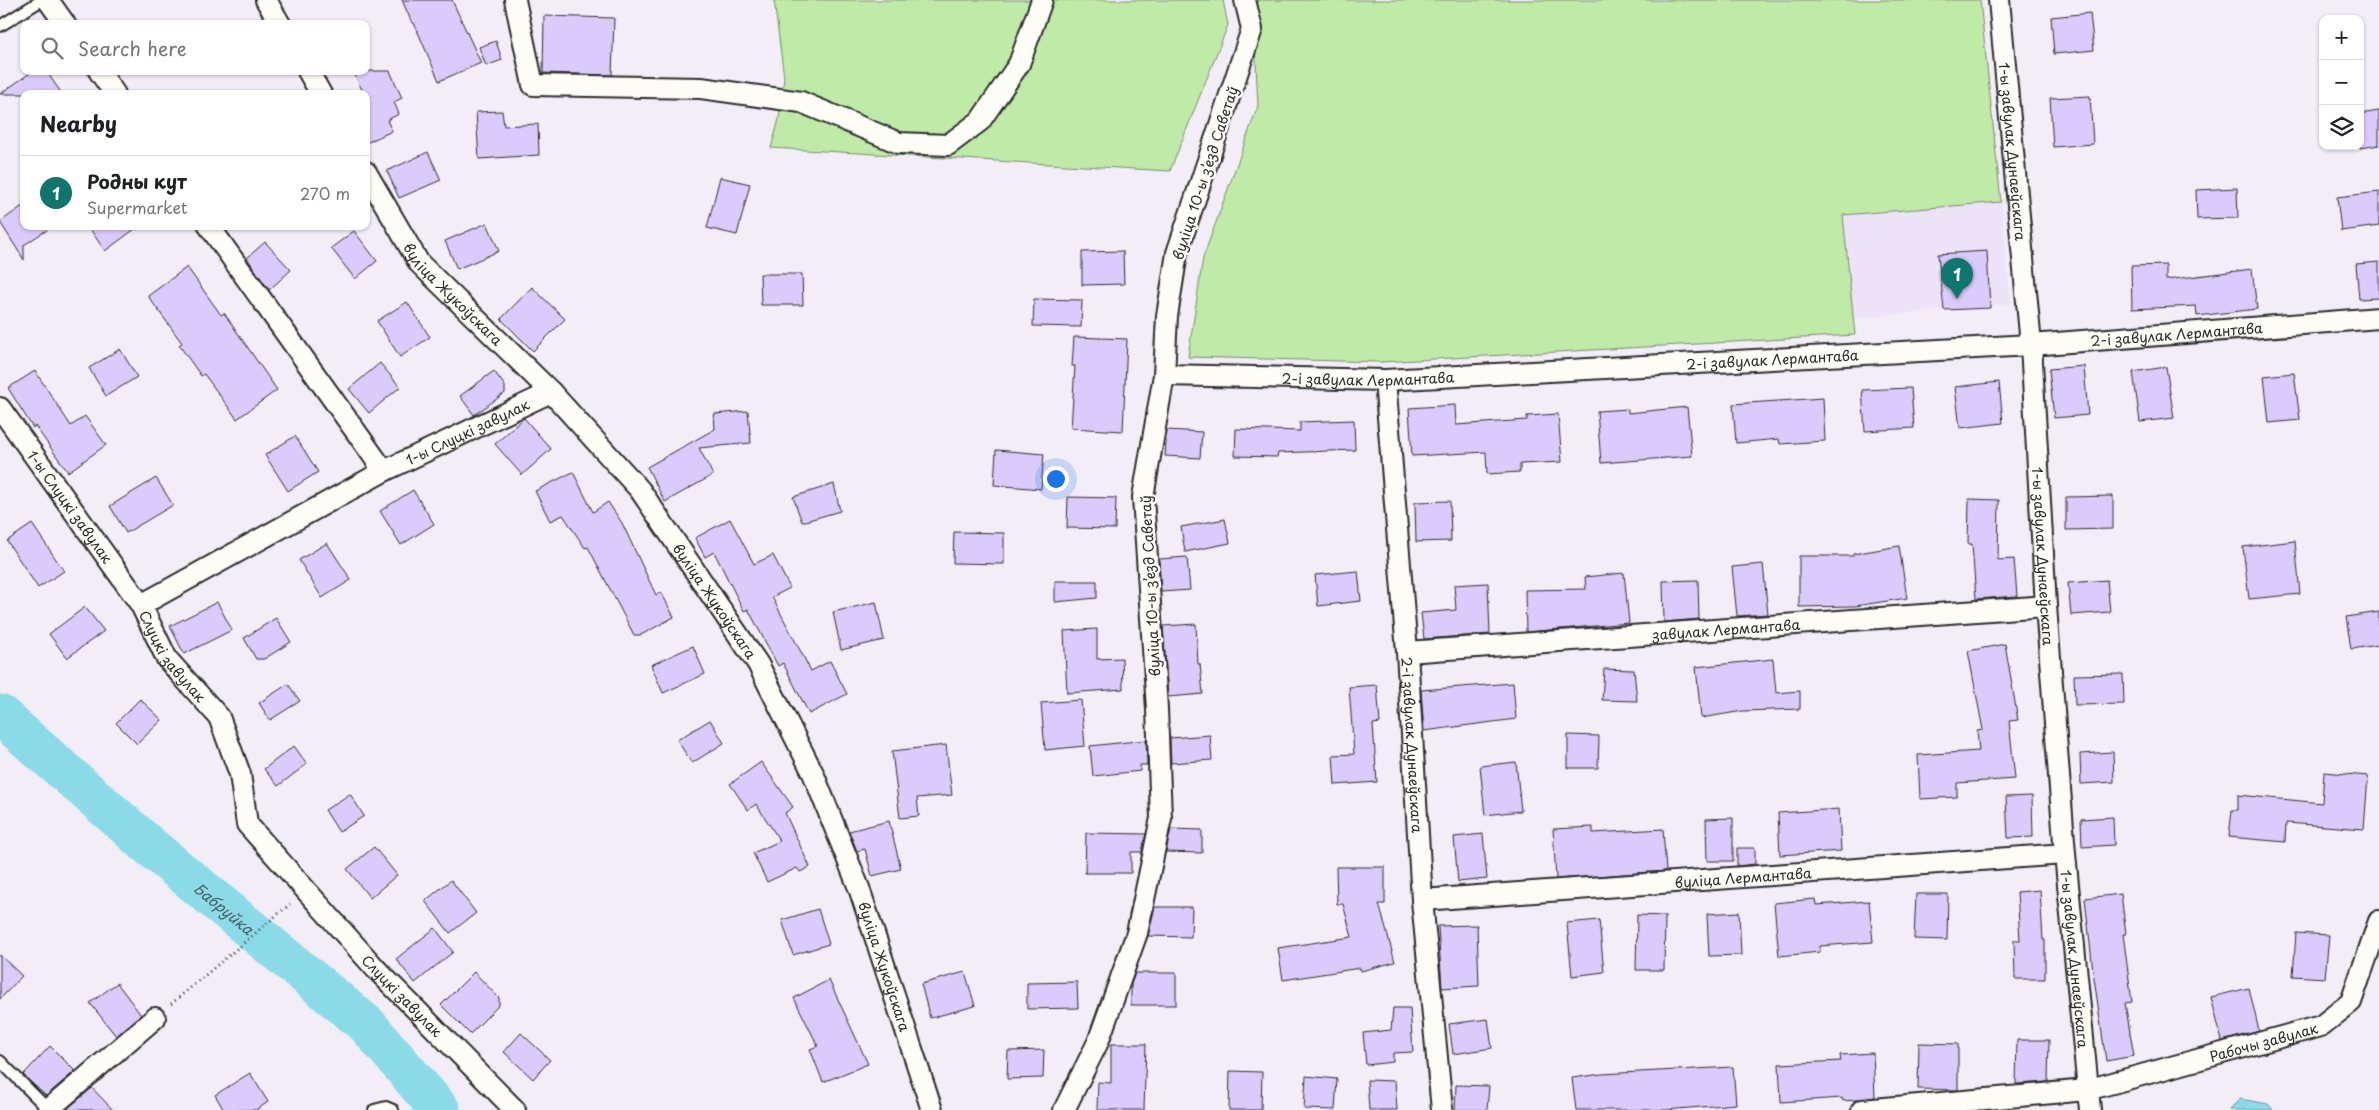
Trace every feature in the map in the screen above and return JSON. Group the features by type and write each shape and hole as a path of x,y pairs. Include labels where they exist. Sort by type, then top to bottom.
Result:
{"street":[{"path":"48,0 62,20"},
{"path":"266,0 278,20"},
{"path":"515,0 533,85 701,88 801,102 899,144 948,145 980,121 1019,64 1042,0"},
{"name":"вуліца 10-ы зʼезд Саветаў","path":"1064,1110 1098,1042 1137,933 1161,818 1157,709 1143,497 1164,374 1167,316 1177,253 1252,30 1245,0"},
{"name":"1-ы завулак Дунаеўскага","path":"1999,0 2031,345 2046,606 2065,854 2088,1100"},
{"path":"102,75 112,90"},
{"path":"310,75 319,90"},
{"name":"вуліца Жукоўскага","path":"370,179 419,263 551,392 640,490 758,664 813,774 859,888 932,1110"},
{"path":"213,230 384,471"},
{"name":"2-і завулак Лермантава","path":"1164,374 1385,380 2031,345 2379,318"},
{"name":"2-і завулак Дунаеўскага","path":"1385,380 1407,652 1422,900 1442,1110"},
{"name":"1-ы Слуцкі завулак","path":"384,471 551,392"},
{"name":"1-ы Слуцкі завулак","path":"3,417 141,604"},
{"name":"Слуцкі завулак","path":"384,471 141,604 167,659 218,717 240,774 247,824 376,968 514,1110"},
{"name":"завулак Лермантава","path":"1407,652 2046,606"},
{"name":"вуліца Лермантава","path":"1422,900 2065,854"},
{"name":"Рабочы завулак","path":"1862,1110 2088,1100 2321,1026 2351,1002 2379,921"},
{"path":"49,1110 155,1018"}],"lane":[{"path":"0,26 42,0"},
{"path":"0,1061 49,1110"},
{"path":"374,1110 386,1107 392,1110"}],"path":[{"path":"155,1018 306,891"}],"shaded area":[{"path":"2001,202 2011,304 1853,318 1843,215"}],"green space":[{"path":"774,0 1223,0 1228,25 1170,171 771,148 779,119 784,77"},
{"path":"1253,0 1980,0 2001,202 1843,215 1855,335 1381,362 1188,357 1203,258 1258,106"}],"water":[{"path":"2240,1099 2268,1104 2273,1110 2229,1110"}],"building":[{"path":"402,0 452,0 481,63 439,81"},
{"path":"2090,13 2094,50 2054,54 2051,17"},
{"path":"544,16 614,18 612,75 543,73"},
{"path":"496,41 502,60 486,66 479,47"},
{"path":"370,71 390,71 402,98 394,102 399,114 387,120 392,131 370,141 370,90 362,90 355,75 370,75"},
{"path":"27,75 49,75 59,90 20,90 20,94 0,94"},
{"path":"2090,96 2093,144 2053,147 2050,98"},
{"path":"502,111 504,126 538,124 539,155 479,159 476,112"},
{"path":"2379,111 2379,145 2364,147 2364,113"},
{"path":"428,152 441,180 399,198 387,171"},
{"path":"720,177 750,184 737,235 707,228"},
{"path":"2237,188 2238,218 2197,219 2196,190"},
{"path":"2379,192 2379,226 2341,231 2337,197"},
{"path":"20,208 20,230 47,230 24,245 24,260 0,222"},
{"path":"487,223 499,251 457,269 445,241"},
{"path":"91,230 134,230 105,251"},
{"path":"354,231 377,261 355,279 331,248"},
{"path":"265,242 291,270 269,290 247,258"},
{"path":"1123,251 1124,284 1082,285 1082,252"},
{"path":"1987,251 1990,308 1944,310 1938,254"},
{"path":"2379,262 2379,298 2359,299 2356,264"},
{"path":"2166,265 2166,280 2252,269 2257,309 2197,316 2196,306 2132,309 2131,266"},
{"path":"187,267 221,315 224,313 277,390 237,419 204,374 201,376 179,345 182,343 148,296"},
{"path":"760,274 802,274 803,305 761,305"},
{"path":"532,287 565,319 533,351 501,319"},
{"path":"1034,299 1082,300 1081,327 1033,326"},
{"path":"407,302 430,337 400,357 377,321"},
{"path":"1074,337 1127,339 1123,431 1071,428 1075,366 1072,366"},
{"path":"120,349 137,377 106,396 89,368"},
{"path":"380,363 400,387 369,413 349,389"},
{"path":"2084,366 2088,415 2054,418 2049,369"},
{"path":"2166,367 2174,418 2140,422 2133,372"},
{"path":"35,371 71,426 85,416 106,445 68,472 35,426 33,428 8,388"},
{"path":"494,371 505,386 505,393 474,415 460,396"},
{"path":"2294,373 2300,420 2269,423 2264,376"},
{"path":"1999,382 2003,423 1960,428 1955,387"},
{"path":"1911,388 1914,428 1865,431 1862,390"},
{"path":"1823,398 1825,441 1780,444 1779,439 1736,443 1733,404"},
{"path":"1455,405 1456,425 1527,420 1527,416 1558,414 1562,462 1520,464 1520,472 1487,474 1486,452 1412,456 1409,408"},
{"path":"1687,407 1692,456 1601,463 1597,411 1628,409 1628,413"},
{"path":"748,411 751,443 699,448 713,475 665,502 647,467 715,429 714,414"},
{"path":"524,418 551,449 522,475 495,444"},
{"path":"1354,420 1355,450 1278,453 1277,457 1235,456 1236,429 1300,431 1300,422"},
{"path":"1167,430 1202,432 1200,458 1165,456"},
{"path":"295,436 318,472 288,491 265,455"},
{"path":"996,450 1044,454 1041,489 994,485"},
{"path":"573,472 593,512 608,502 622,523 656,595 661,592 674,617 641,635 634,635 588,547 585,548 563,515 550,521 535,491"},
{"path":"156,478 173,505 126,533 110,506"},
{"path":"834,484 840,511 802,522 793,497"},
{"path":"413,490 434,524 401,545 380,511"},
{"path":"2113,496 2113,529 2066,530 2066,497"},
{"path":"1068,497 1116,498 1115,529 1067,528"},
{"path":"1969,499 1999,500 1998,560 2014,559 2017,596 1976,599 1972,544 1968,544"},
{"path":"1450,501 1451,541 1416,542 1415,502"},
{"path":"730,519 754,564 773,555 790,588 772,597 811,671 830,661 847,694 809,714 783,663 778,666 748,609 744,611 714,552 705,557 695,538"},
{"path":"1225,519 1230,543 1185,552 1181,527"},
{"path":"32,524 64,571 38,588 7,541"},
{"path":"954,532 1004,533 1004,564 953,563"},
{"path":"2295,541 2300,594 2249,599 2243,547"},
{"path":"327,543 351,580 322,598 299,560"},
{"path":"1899,546 1907,598 1855,606 1799,607 1799,556 1853,556 1853,554"},
{"path":"1187,557 1190,590 1161,592 1159,559"},
{"path":"1763,564 1768,614 1737,616 1732,567"},
{"path":"1358,571 1361,601 1318,606 1315,575"},
{"path":"1624,573 1629,623 1526,632 1525,590 1586,589 1585,577"},
{"path":"1698,580 1699,619 1664,622 1663,581"},
{"path":"2107,580 2110,612 2071,615 2068,583"},
{"path":"1055,581 1097,581 1097,598 1055,602"},
{"path":"1488,583 1490,634 1424,639 1421,613 1456,610 1454,585"},
{"path":"217,602 232,630 184,654 170,626"},
{"path":"876,602 884,640 841,650 833,612"},
{"path":"85,607 104,631 67,658 49,634"},
{"path":"2379,612 2379,645 2351,649 2346,617"},
{"path":"276,618 291,642 264,659 256,659 244,638"},
{"path":"1196,624 1198,664 1200,664 1203,694 1168,697 1163,626"},
{"path":"1097,629 1097,659 1122,658 1123,689 1067,693 1064,631"},
{"path":"2005,644 2018,720 2009,721 2015,779 1957,783 1957,797 1920,799 1918,755 1979,751 1977,731 1983,730 1968,651"},
{"path":"693,646 705,674 663,693 651,665"},
{"path":"1773,659 1776,693 1800,691 1800,709 1743,711 1701,718 1696,667"},
{"path":"1604,669 1634,670 1637,701 1602,700"},
{"path":"2123,674 2124,704 2075,705 2074,675"},
{"path":"1513,683 1516,719 1424,731 1421,690"},
{"path":"288,684 300,701 270,720 259,703"},
{"path":"1377,685 1380,723 1373,724 1377,782 1335,785 1333,755 1354,754 1349,687"},
{"path":"140,699 162,720 137,744 116,723"},
{"path":"1081,700 1085,746 1045,750 1041,703"},
{"path":"710,720 724,743 692,763 677,740"},
{"path":"1210,735 1212,760 1171,763 1170,738"},
{"path":"1568,735 1599,736 1598,768 1568,768"},
{"path":"1146,740 1147,765 1140,765 1140,771 1093,776 1090,746"},
{"path":"946,745 952,795 917,798 919,816 900,818 892,751"},
{"path":"294,746 307,764 278,786 264,769"},
{"path":"2113,752 2114,782 2081,784 2080,754"},
{"path":"761,762 793,807 785,813 810,867 800,872 797,868 767,882 753,853 780,841 756,804 748,810 730,784"},
{"path":"1516,762 1521,811 1485,815 1480,766"},
{"path":"2324,772 2368,776 2364,829 2286,823 2285,842 2229,837 2232,810 2238,810 2238,795 2322,803"},
{"path":"350,794 364,816 339,832 325,810"},
{"path":"2032,796 2033,837 2008,838 2006,797"},
{"path":"1839,809 1841,851 1780,855 1778,813"},
{"path":"2113,817 2114,845 2082,847 2081,819"},
{"path":"1733,818 1733,861 1707,861 1706,819"},
{"path":"889,821 901,869 872,876 865,849 857,851 849,831"},
{"path":"1593,827 1593,833 1663,829 1666,871 1556,879 1553,829"},
{"path":"1171,829 1202,830 1202,853 1166,852"},
{"path":"1086,833 1146,834 1142,852 1131,852 1131,873 1085,873"},
{"path":"1483,834 1487,879 1458,882 1454,837"},
{"path":"374,847 397,875 370,898 347,869"},
{"path":"1737,848 1755,848 1755,864 1737,866"},
{"path":"1336,867 1385,867 1385,904 1379,904 1395,962 1361,971 1360,968 1283,980 1278,948 1352,937 1343,904 1337,904"},
{"path":"451,880 476,913 450,933 425,901"},
{"path":"2040,890 2043,940 2045,940 2045,979 2015,979 2014,940 2020,940 2017,892"},
{"path":"1916,894 1948,894 1947,940 1914,939"},
{"path":"2121,894 2126,934 2123,934 2132,1002 2125,1003 2134,1056 2106,1061 2085,898"},
{"path":"1815,899 1816,905 1869,901 1873,942 1820,946 1820,952 1779,956 1774,903"},
{"path":"1155,907 1192,907 1191,937 1148,936"},
{"path":"818,909 829,944 793,955 782,920"},
{"path":"1739,912 1741,955 1709,956 1707,914"},
{"path":"1637,915 1665,916 1664,970 1636,970"},
{"path":"1599,920 1604,972 1572,976 1567,923"},
{"path":"1477,925 1479,986 1442,988 1438,926"},
{"path":"435,928 453,952 415,983 396,959"},
{"path":"2296,933 2329,935 2325,978 2293,976"},
{"path":"0,955 22,976 0,999"},
{"path":"474,972 499,998 499,1005 470,1034 441,1005"},
{"path":"965,972 975,1006 930,1018 921,984"},
{"path":"1135,973 1176,973 1176,1005 1131,1005 1131,984"},
{"path":"829,980 868,1064 823,1082 810,1049 818,1046 794,998"},
{"path":"1077,982 1078,1008 1027,1009 1027,983"},
{"path":"117,983 141,1015 116,1036 90,1003"},
{"path":"2249,988 2259,1031 2222,1041 2211,997"},
{"path":"1393,1008 1410,1008 1413,1052 1393,1053 1393,1062 1366,1065 1363,1033 1391,1030"},
{"path":"1488,1019 1492,1048 1453,1054 1449,1024"},
{"path":"521,1033 550,1060 533,1079 504,1052"},
{"path":"2017,1040 2049,1040 2048,1082 2016,1084"},
{"path":"1919,1043 1958,1044 1958,1090 1918,1089"},
{"path":"1111,1044 1146,1044 1144,1110 1097,1110 1098,1082 1111,1083"},
{"path":"50,1046 75,1071 46,1096 23,1075"},
{"path":"1044,1050 1043,1078 1007,1079 1008,1051"},
{"path":"1873,1053 1875,1097 1843,1101 1842,1098 1781,1102 1779,1064 1841,1061 1840,1055"},
{"path":"1733,1067 1736,1104 1666,1110 1576,1110 1572,1078 1602,1074"},
{"path":"1230,1071 1262,1072 1261,1110 1229,1110"},
{"path":"250,1073 268,1102 256,1110 224,1110 215,1095"},
{"path":"1306,1076 1337,1079 1335,1110 1304,1109"},
{"path":"1367,1080 1395,1081 1397,1110 1369,1110"},
{"path":"1456,1085 1489,1086 1487,1110 1455,1110"},
{"path":"92,1088 113,1110 66,1110"}],"waterway":[{"name":"Бабруйка","path":"0,715 147,844 367,1025 440,1110"}],"place":[{"name":"Родны кут","path":"1957,299"}]}
